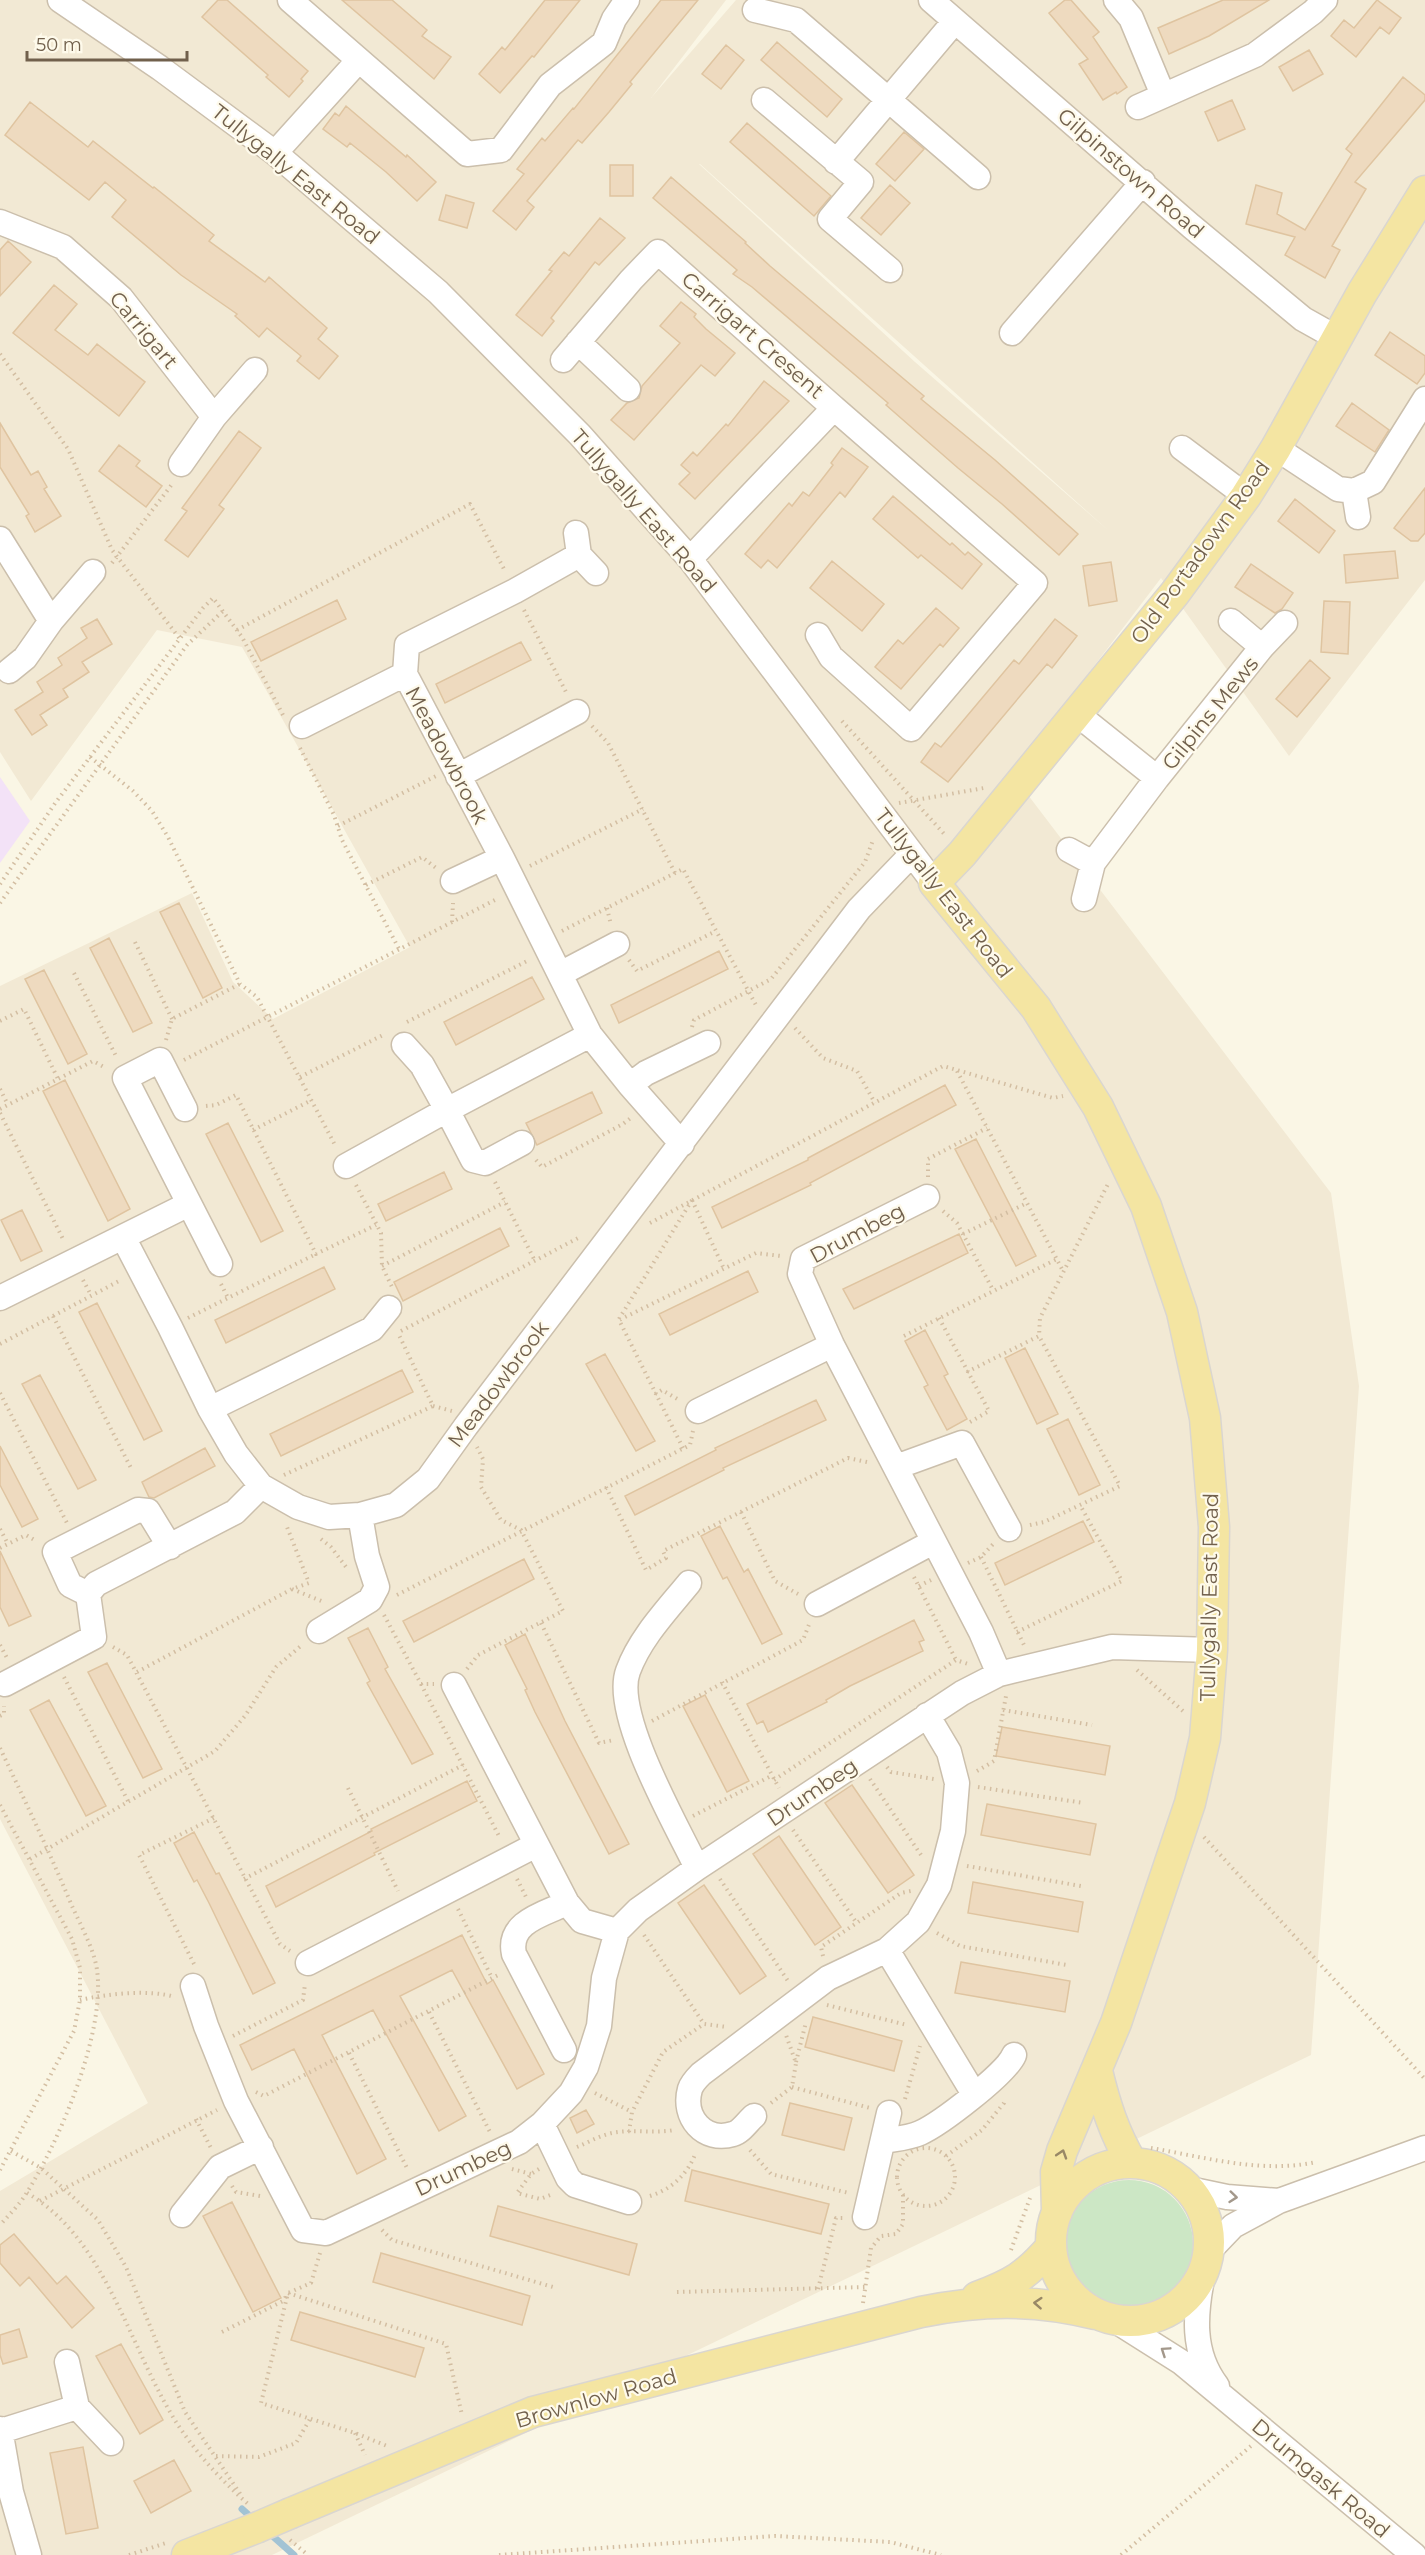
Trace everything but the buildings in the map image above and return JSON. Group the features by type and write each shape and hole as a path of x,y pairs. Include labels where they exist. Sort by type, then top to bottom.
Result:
{"main road":[{"name":"Old Portadown Road","path":"934,883 962,854 1175,594 1246,496 1276,448 1362,292 1425,191"},
{"name":"Tullygally East Road","path":"934,883 1036,1008 1098,1107 1146,1206 1182,1312 1205,1418 1214,1527 1212,1650 1205,1738 1184,1822 1116,2023 1062,2151 1056,2172 1057,2212"},
{"path":"1097,2071 1107,2114 1139,2155 1153,2166 1173,2175 1189,2189 1201,2206 1208,2227 1206,2262 1190,2294 1172,2309 1150,2319 1132,2321 1104,2317 1078,2302 1064,2287 1055,2268 1051,2247 1052,2229 1057,2212 1066,2195 1078,2182 1093,2172 1139,2155"},
{"name":"Brownlow Road","path":"187,2555 250,2514 291,2513 532,2412 951,2306 1008,2286 1033,2268 1051,2247"},
{"name":"Brownlow Road","path":"951,2306 998,2301 1040,2302 1104,2317"}],"street":[{"name":"Tullygally East Road","path":"60,0 160,68 275,153 438,292 580,435 690,560 846,763 911,855 934,883"},
{"path":"290,0 467,154 501,150 550,85 604,43 614,19 627,0"},
{"name":"Gilpinstown Road","path":"931,0 1303,319 1337,338"},
{"path":"1116,0 1131,18 1163,95"},
{"path":"1138,107 1255,55 1313,12 1325,0"},
{"path":"755,10 796,20 978,177"},
{"path":"836,162 955,21"},
{"path":"275,153 358,61"},
{"path":"764,100 861,183 830,219 890,270"},
{"path":"1012,333 1143,182"},
{"name":"Carrigart","path":"0,222 63,247 121,298 214,417"},
{"name":"Carrigart Cresent","path":"628,389 571,351 658,252 834,408 690,560"},
{"path":"182,464 214,417 255,370"},
{"path":"1276,448 1338,489 1354,491 1373,482 1425,399"},
{"path":"818,635 831,657 911,729 1035,583 834,408"},
{"path":"1182,448 1246,496"},
{"path":"1354,491 1358,517"},
{"path":"0,539 51,621"},
{"name":"Meadowbrook","path":"596,573 577,544 515,591 407,645 405,674 510,874 590,1035 682,1144"},
{"path":"9,671 25,658 51,621 93,572"},
{"name":"Gilpins Mews","path":"1231,621 1262,647"},
{"name":"Gilpins Mews","path":"1084,899 1093,863 1157,778 1262,647 1285,623"},
{"path":"296,731 405,674"},
{"name":"Gilpins Mews","path":"1077,711 1087,722 1157,778"},
{"path":"455,771 577,712"},
{"path":"1069,850 1093,863"},
{"name":"Meadowbrook","path":"123,1237 210,1409 236,1454 261,1486 298,1507 329,1517 360,1515 396,1505 428,1479 682,1144 769,1010 859,909 911,855"},
{"path":"453,881 510,874"},
{"path":"560,974 617,944"},
{"path":"396,1035 422,1065 473,1160 485,1163 522,1143"},
{"path":"346,1166 590,1035"},
{"path":"630,1085 646,1073 708,1043"},
{"path":"184,1109 162,1065 126,1078 220,1264"},
{"name":"Drumbeg","path":"927,1197 803,1259 800,1274 832,1345 981,1632 999,1674"},
{"path":"0,1298 189,1203"},
{"path":"210,1409 372,1329 389,1308"},
{"path":"698,1411 832,1345"},
{"path":"896,1467 962,1443 1009,1529"},
{"path":"5,1684 94,1637 88,1594 96,1584 235,1512 261,1486"},
{"path":"88,1594 70,1585 55,1552 138,1510 148,1511 170,1547"},
{"path":"319,1631 370,1600 377,1587 367,1556 360,1515"},
{"path":"816,1604 933,1542"},
{"path":"688,1583 652,1629 627,1672 626,1702 633,1735 697,1868"},
{"name":"Drumbeg","path":"326,2233 519,2142 542,2124 571,2093 586,2067 599,2026 604,1978 617,1931 638,1910 697,1868 791,1817 858,1761 927,1715 999,1674 1033,1665 1112,1647 1212,1650"},
{"path":"454,1685 567,1903 582,1922 617,1931"},
{"path":"754,2116 735,2134 716,2137 699,2128 688,2106 690,2086 701,2074 779,2015 812,2001 828,1978 887,1950 918,1922 942,1874 953,1832 957,1783 949,1752 927,1715"},
{"path":"308,1963 536,1845"},
{"path":"564,2050 519,1964 512,1944 514,1933 523,1924 567,1903"},
{"path":"887,1950 928,2026 974,2094"},
{"path":"194,1976 206,2026 240,2108 303,2230 326,2233"},
{"path":"883,2141 918,2133 940,2121 999,2076 1010,2065 1014,2055"},
{"path":"867,2207 889,2113"},
{"path":"542,2124 568,2178 575,2185 629,2202"},
{"path":"182,2214 220,2167 261,2147"},
{"path":"1228,2400 1212,2380 1196,2334 1197,2305 1206,2262 1233,2226 1279,2201 1425,2148"},
{"path":"1189,2189 1227,2197 1279,2201"},
{"path":"1104,2317 1181,2362 1228,2400"},
{"path":"67,2362 77,2407 111,2443"},
{"name":"Drumgask Road","path":"1228,2400 1414,2555"},
{"path":"29,2555 5,2493 0,2430 77,2407"}],"path":[{"path":"0,354 68,449 117,556 180,639"},
{"path":"117,556 179,476 182,464"},
{"path":"237,630 470,504 577,712 608,743 675,873"},
{"path":"0,884 90,757 213,598 237,630 296,731 342,840 399,949"},
{"path":"0,903 187,645 223,611"},
{"path":"838,716 962,854"},
{"path":"90,757 133,791 153,811 168,837 240,984 257,997 268,1016 381,1233 382,1266 392,1287 389,1308 411,1325"},
{"path":"338,826 455,771"},
{"path":"683,1056 694,1020 771,979 865,862 881,813 896,804 915,800 992,787 1014,788"},
{"path":"162,1065 268,1016 452,922 510,874 643,809"},
{"path":"366,885 422,857 453,881 452,922"},
{"path":"300,1077 396,1035 607,908 683,869 747,991 823,1058 857,1071 875,1103"},
{"path":"607,908 617,944 637,970 716,931"},
{"path":"135,942 172,1018 162,1065"},
{"path":"74,973 126,1078"},
{"path":"172,1018 240,984"},
{"path":"0,1021 24,1009 58,1079"},
{"path":"74,1261 0,1111 93,1061 126,1078"},
{"path":"372,1329 398,1333 600,1226 628,1234 943,1066 1053,1098 1088,1091"},
{"path":"957,1070 1063,1272"},
{"path":"0,1089 8,1105"},
{"path":"184,1109 216,1105 236,1095 316,1254"},
{"path":"254,1130 312,1100"},
{"path":"522,1143 542,1167 623,1124 647,1105"},
{"path":"987,1128 928,1159 927,1197 957,1223 993,1290"},
{"path":"485,1163 535,1261"},
{"path":"1017,1632 1122,1581 1080,1505 1120,1486 1039,1336 1040,1318 1109,1183 1131,1175"},
{"path":"693,1200 724,1269"},
{"path":"619,1320 693,1200"},
{"path":"382,1266 505,1202"},
{"path":"963,1234 1027,1203"},
{"path":"170,1327 376,1225"},
{"path":"619,1320 756,1253 803,1259"},
{"path":"904,1336 1057,1259"},
{"path":"0,1344 140,1270"},
{"path":"52,1316 131,1468"},
{"path":"939,1318 989,1411 963,1425 962,1443"},
{"path":"619,1320 683,1448"},
{"path":"261,1486 433,1406 398,1333"},
{"path":"967,1372 1039,1336"},
{"path":"0,1393 77,1541"},
{"path":"370,1600 386,1601 690,1445 698,1411"},
{"path":"454,1685 478,1654 563,1611 521,1530 501,1520 481,1487 483,1459 466,1426"},
{"path":"606,1487 646,1569 666,1557 663,1551 848,1458 896,1467"},
{"path":"541,1623 599,1743 633,1735 657,1717 803,1640 816,1604 775,1581 741,1512"},
{"path":"137,1672 292,1588 309,1583 283,1518"},
{"path":"1,1533 8,1544"},
{"path":"0,1548 26,1535 55,1552"},
{"path":"904,1557 956,1660 999,1674"},
{"path":"981,1557 1033,1665"},
{"path":"292,1588 313,1599 340,1607 349,1614"},
{"path":"30,1859 189,1769 215,1751 245,1716 276,1667 319,1631"},
{"path":"94,1637 127,1655 280,1944 308,1963 303,2000 231,2037 226,2027"},
{"path":"1112,1647 1189,1716 1205,1738"},
{"path":"54,1658 129,1803"},
{"path":"676,1824 772,1778 956,1660"},
{"path":"723,1682 791,1817 856,1922"},
{"path":"421,1684 537,1917"},
{"path":"1003,1710 1092,1725"},
{"path":"0,1748 48,1849 97,1968 99,1995 86,2065 41,2168 27,2193 0,2225"},
{"path":"858,1761 942,1874"},
{"path":"244,1879 463,1765"},
{"path":"957,1783 1084,1803"},
{"path":"348,1788 408,1911"},
{"path":"0,1806 72,1939 80,1968 80,2000 74,2031 0,2170"},
{"path":"194,1976 139,1855 213,1818"},
{"path":"1184,1822 1199,1832 1425,2079"},
{"path":"828,1978 821,1947 901,1893 942,1874 1081,1886"},
{"path":"720,1879 812,2001 928,2026 907,2098 889,2113 792,2087"},
{"path":"449,1890 492,1978"},
{"path":"638,1910 644,1922 640,1928 704,2024"},
{"path":"918,1922 960,1946 1067,1965"},
{"path":"40,2201 240,2108 256,2091 264,2096 519,1964"},
{"path":"80,2000 112,1994 174,1996 179,2006"},
{"path":"429,2012 499,2151"},
{"path":"779,2015 796,2063"},
{"path":"629,2132 632,2112 663,2052 704,2024 757,2031"},
{"path":"754,2116 792,2087 799,2052"},
{"path":"349,2053 418,2190"},
{"path":"946,2156 982,2130 1004,2103 1006,2086 999,2076"},
{"path":"578,2081 632,2112"},
{"path":"575,2185 540,2199 517,2193 531,2174 558,2156 609,2134 657,2133 699,2128 690,2168 665,2191 629,2202"},
{"path":"735,2134 771,2174 867,2207"},
{"path":"677,2292 866,2287 872,2248 881,2236 896,2234 903,2224 903,2194 897,2178 898,2168 908,2154 926,2148 934,2149 946,2156 954,2169 955,2179 947,2197 939,2203 920,2205 903,2194"},
{"path":"11,2151 41,2168 98,2220 126,2266 185,2412 216,2456 250,2514"},
{"path":"1139,2155 1241,2164 1298,2166 1321,2161"},
{"path":"1008,2259 1034,2188"},
{"path":"27,2193 58,2216 95,2263 178,2424 214,2473 250,2514"},
{"path":"818,2289 836,2218 867,2207"},
{"path":"367,2214 392,2240 553,2287"},
{"path":"222,2332 283,2301 288,2293 311,2283 326,2233"},
{"path":"288,2293 261,2403 356,2433 386,2446 396,2443"},
{"path":"288,2293 446,2344 464,2422"},
{"path":"216,2456 259,2457 296,2443 310,2419"},
{"path":"1121,2555 1267,2433"},
{"path":"500,2555 775,2536 890,2542 941,2555"}],"shaded area":[{"path":"0,0 726,0 651,98 736,0 1425,0 1425,580 1289,756 1161,578 1012,774 1331,1193 1359,1386 1311,2055 272,2555 0,2555 0,2191 148,2103 0,1819 0,986 192,893 233,982 273,1019 410,947 242,647 157,630 31,801 0,752","holes":["700,164 1109,531 915,362"]},
{"path":"0,777 30,821 0,863"}],"green space":[{"path":"1129,2180 1154,2185 1174,2199 1188,2219 1193,2244 1188,2269 1174,2289 1154,2303 1129,2308 1104,2303 1084,2289 1070,2269 1065,2244 1070,2219 1084,2199 1104,2185"}],"waterway":[{"path":"242,2509 254,2520"},
{"path":"267,2531 294,2555"}]}
